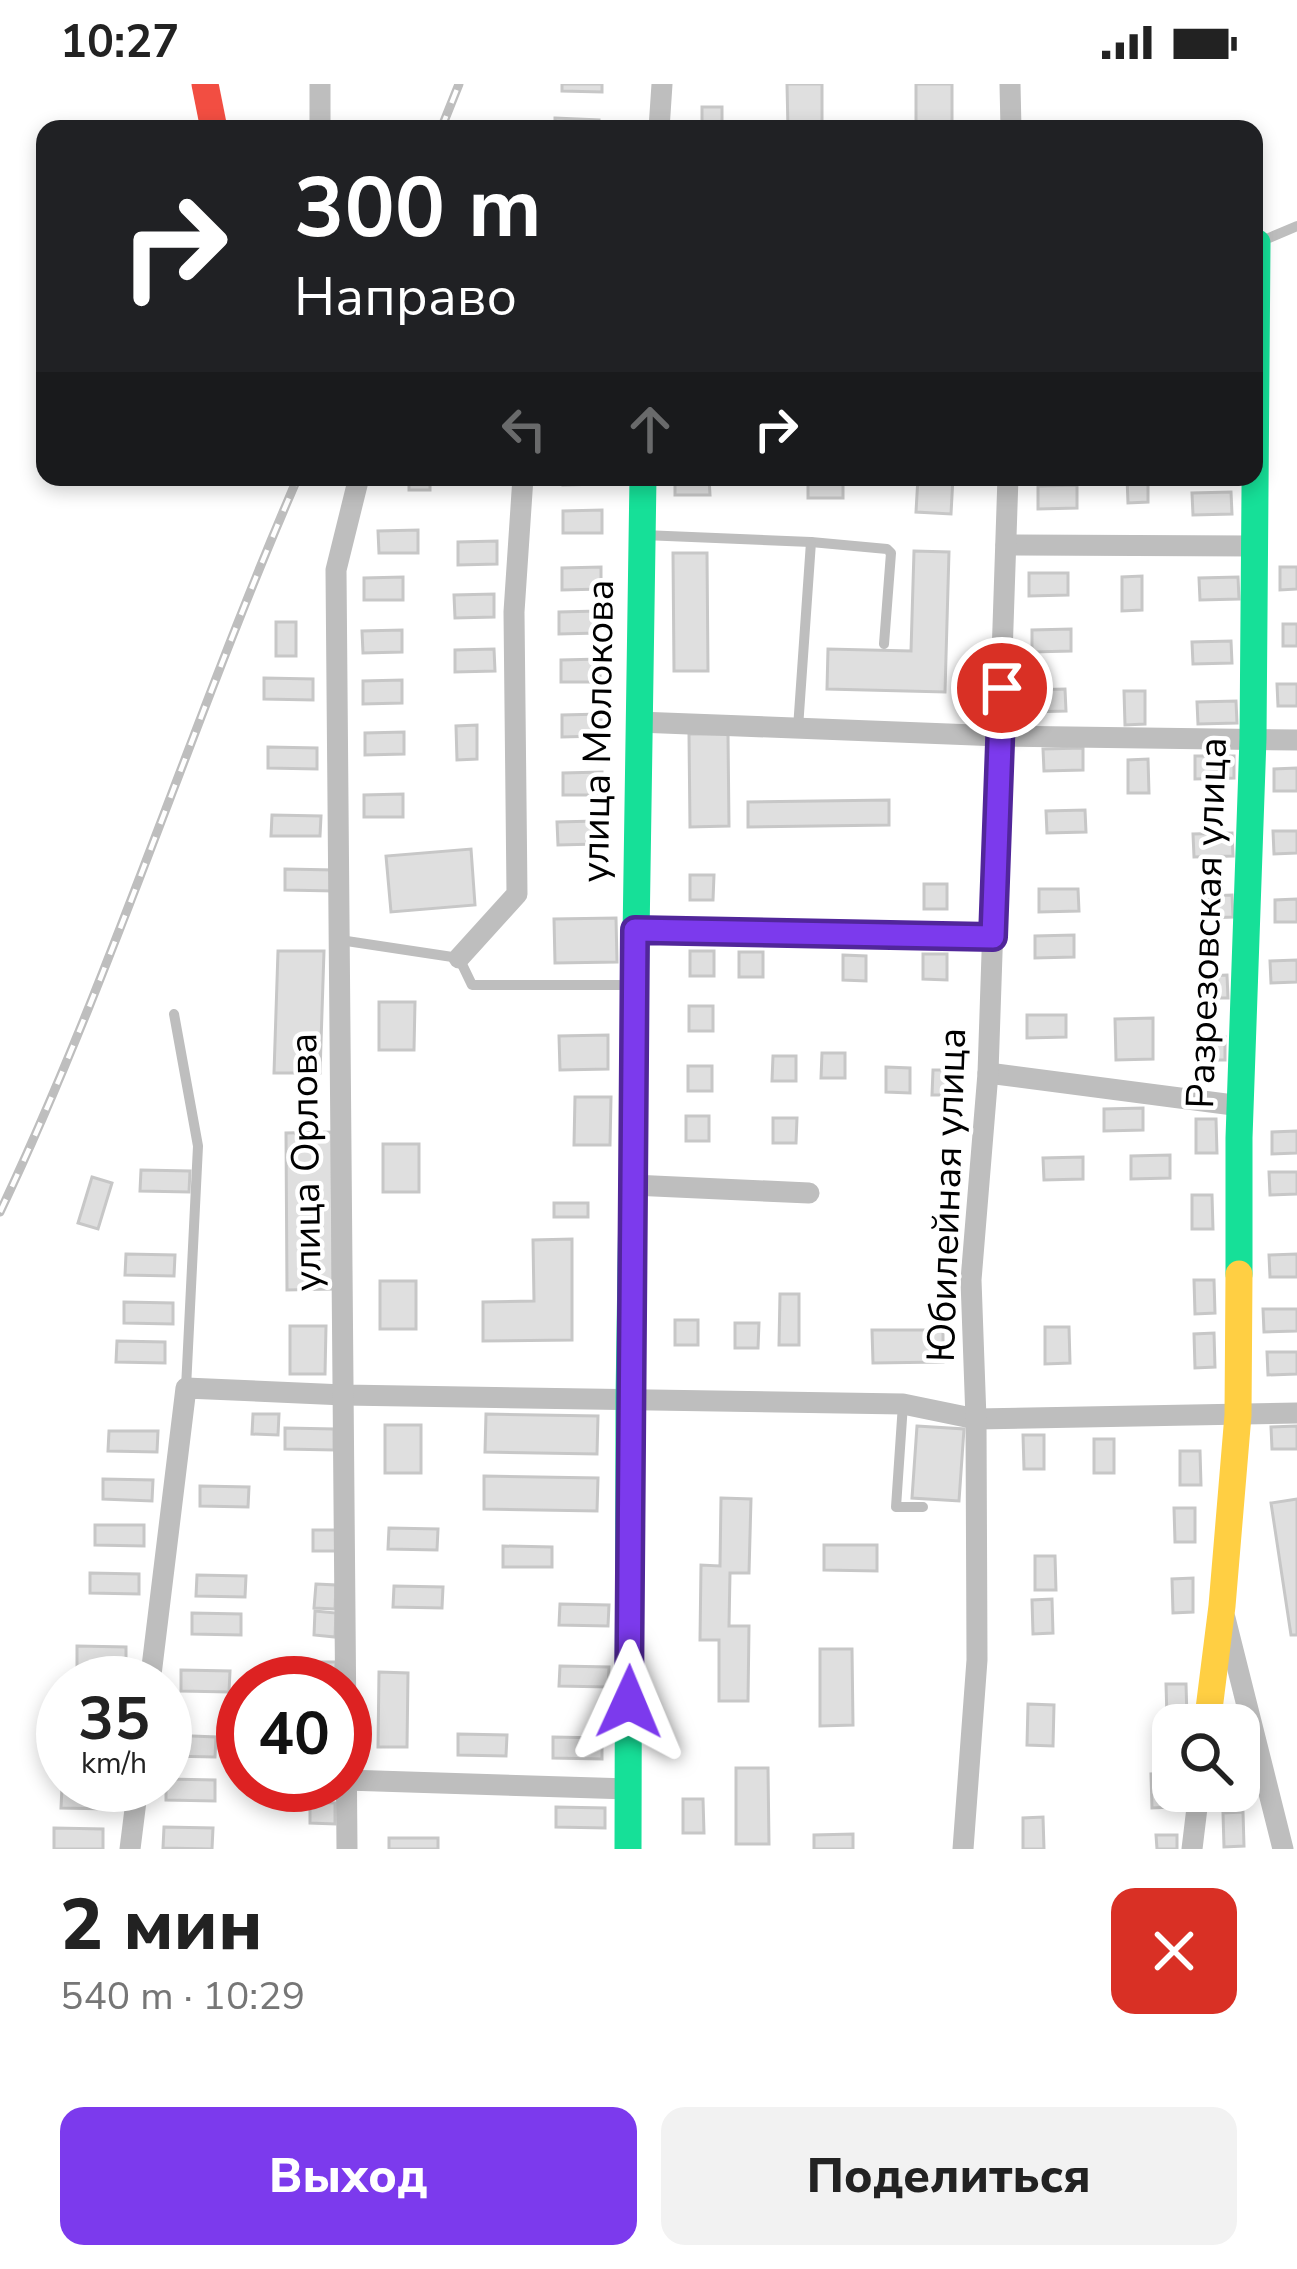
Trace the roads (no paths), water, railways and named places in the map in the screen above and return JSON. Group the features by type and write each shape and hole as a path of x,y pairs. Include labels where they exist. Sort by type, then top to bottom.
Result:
{"street":[{"path":"206,84 212,120"},
{"path":"320,84 320,120"},
{"path":"660,120 662,84"},
{"path":"1010,84 1011,120"},
{"name":"улица Орлова","path":"345,1656 336,570 357,486"},
{"path":"459,958 517,894 514,612 522,486"},
{"name":"улица Молокова","path":"628,1849 629,1398 643,486"},
{"name":"Юбилейная улица","path":"963,1849 977,1660 971,1280 988,1073 1008,486"},
{"name":"Разрезовская улица","path":"1210,1704 1238,1415 1254,486"},
{"path":"1006,544 1254,547"},
{"path":"638,722 1000,736 1297,740"},
{"path":"635,930 993,937"},
{"path":"988,1073 1240,1106"},
{"path":"632,1185 809,1192"},
{"path":"153,1656 186,1388 903,1404 976,1419 1297,1413"},
{"name":"Разрезовская улица","path":"1222,1606 1282,1849"},
{"path":"372,1781 629,1789"},
{"path":"130,1849 135,1812"},
{"name":"улица Орлова","path":"346,1812 347,1849"},
{"path":"1192,1849 1196,1812"}],"lane":[{"path":"1263,240 1297,226"},
{"path":"640,535 882,548 890,553 884,644"},
{"path":"798,728 812,542"},
{"path":"340,940 459,958 472,985 634,985"},
{"path":"174,1014 198,1147 186,1388"},
{"path":"903,1404 896,1508 922,1507"}],"railway":[{"path":"445,120 459,84"},
{"path":"0,1212 79,1030 294,486"}]}
